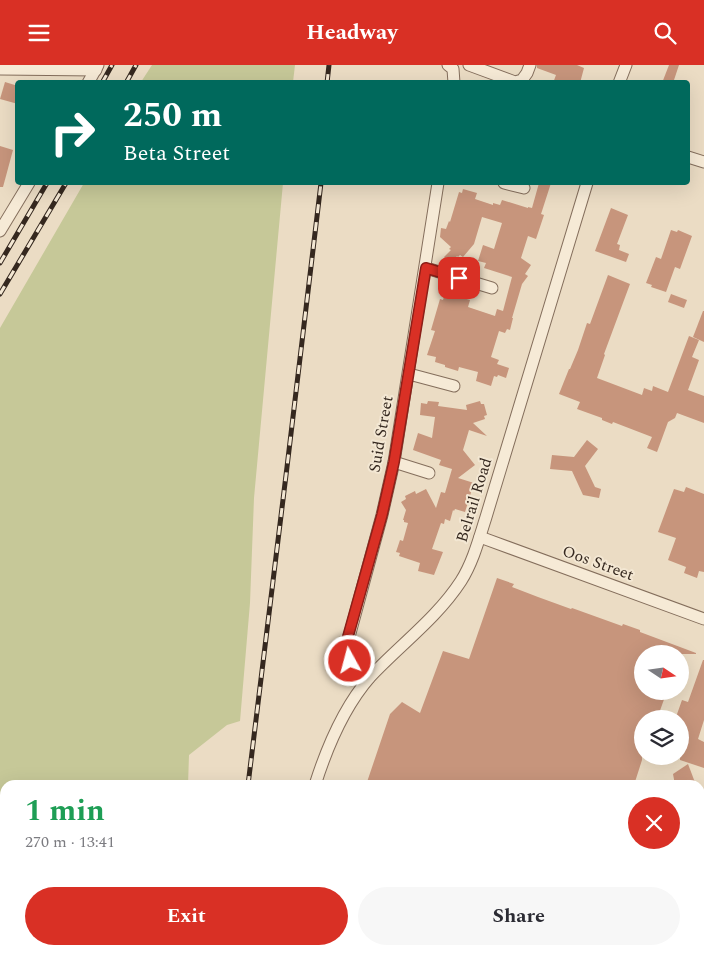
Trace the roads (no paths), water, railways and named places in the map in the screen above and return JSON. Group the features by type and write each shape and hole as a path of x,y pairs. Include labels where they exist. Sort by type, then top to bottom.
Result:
{"street":[{"path":"469,65 510,80"},
{"path":"620,80 626,65"},
{"path":"454,66 454,80"},
{"path":"0,69 97,67 90,80"},
{"path":"522,80 528,69"},
{"path":"690,158 704,163"},
{"path":"0,231 28,185"},
{"name":"Suid Street","path":"369,678 352,664 346,653 346,648 382,515 394,462 438,185"},
{"path":"511,185 524,189"},
{"name":"Belrail Road","path":"317,780 328,747 338,726 347,709 369,678 442,606 453,593 469,566 480,537 586,185"},
{"path":"426,268 492,288"},
{"path":"408,373 454,386"},
{"path":"394,462 429,473"},
{"name":"Oos Street","path":"480,537 704,619"}],"railway":[{"path":"104,80 112,65"},
{"path":"128,80 136,65"},
{"path":"327,80 329,65"},
{"path":"0,263 46,185"},
{"path":"0,294 65,185"},
{"path":"249,780 321,185"}]}
